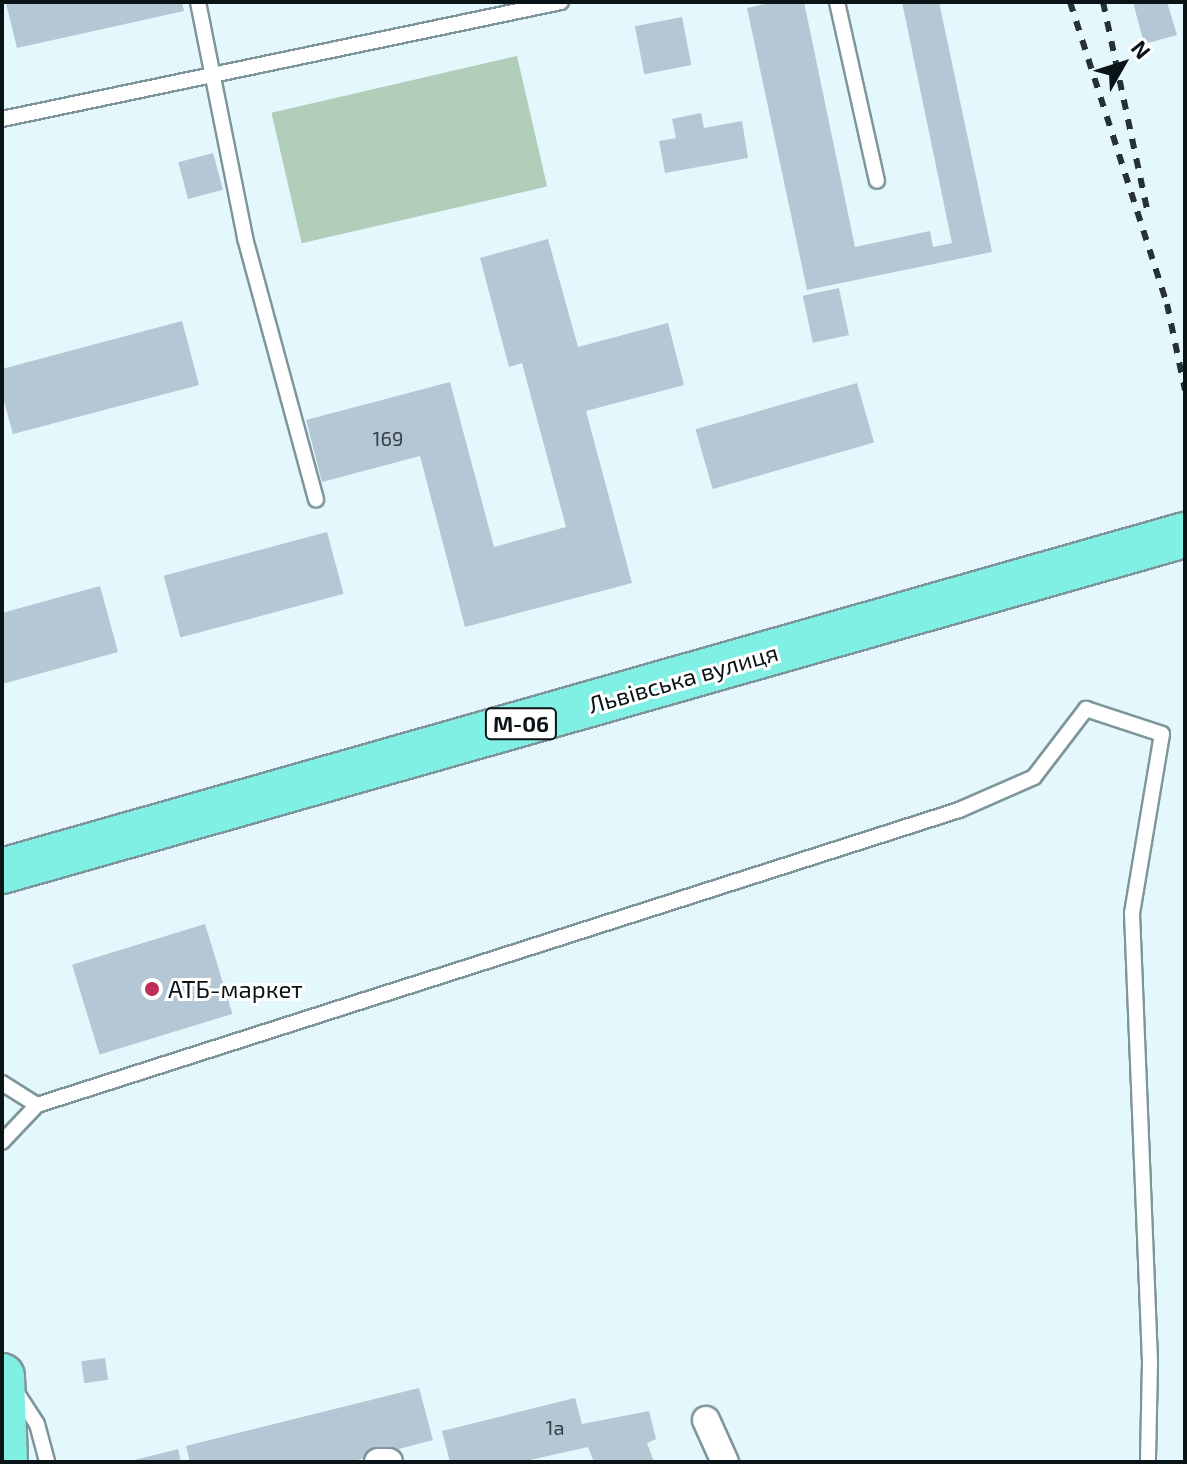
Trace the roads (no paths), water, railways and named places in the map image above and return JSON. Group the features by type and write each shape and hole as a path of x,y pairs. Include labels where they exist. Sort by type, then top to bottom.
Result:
{"highway":[{"name":"Львівська вулиця","path":"2,871 1185,535"},
{"path":"2,1376 5,1462"}],"street":[{"path":"706,1420 725,1462"},
{"path":"378,1462 389,1462"}],"lane":[{"path":"198,2 245,238 316,500"},
{"path":"2,119 561,2"},
{"path":"837,2 877,181"},
{"path":"2,1142 37,1105 959,810 1034,777 1086,709 1162,734 1132,913 1150,1363 1148,1462"},
{"path":"2,1083 37,1105"},
{"path":"2,1369 37,1424 47,1462"}],"railway":[{"path":"1070,2 1167,304 1185,390"},
{"path":"1103,2 1147,209"}],"place":[{"name":"АТБ-маркет","path":"152,989"}]}
